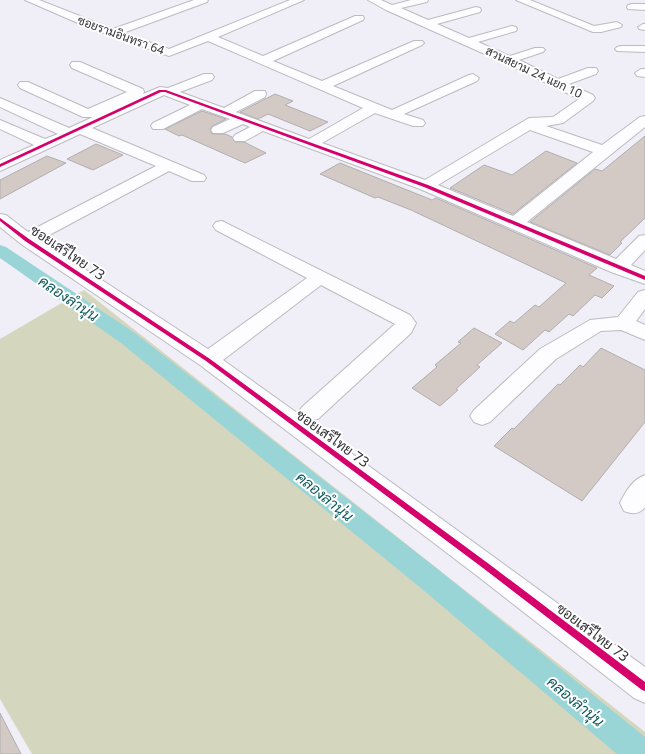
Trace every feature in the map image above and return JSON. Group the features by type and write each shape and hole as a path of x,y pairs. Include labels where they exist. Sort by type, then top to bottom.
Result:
{"street":[{"name":"ซอยรามอินทรา 64","path":"30,0 166,53 173,52 210,38 299,0"},
{"path":"112,33 203,0"},
{"name":"สวนสยาม 24 แยก 10","path":"373,0 509,60 588,98 558,120 552,122 535,121 529,124 426,186"},
{"path":"390,8 423,0"},
{"path":"521,0 593,29 601,29 617,25"},
{"path":"632,7 645,8"},
{"path":"427,24 476,10"},
{"path":"264,60 359,18"},
{"path":"467,42 512,29"},
{"path":"210,38 324,85 374,108 418,123"},
{"path":"324,85 418,42"},
{"path":"621,49 645,49"},
{"path":"509,60 538,50"},
{"path":"76,65 138,92 88,114"},
{"path":"559,83 592,71"},
{"path":"169,92 208,76"},
{"path":"393,114 473,78"},
{"path":"24,85 88,114 103,118"},
{"path":"0,166 160,91 169,92 426,186 618,268 645,278"},
{"path":"225,113 260,94"},
{"path":"0,102 198,178"},
{"path":"158,126 201,104"},
{"path":"310,144 374,108"},
{"path":"218,130 242,119"},
{"path":"514,224 604,151 645,120"},
{"path":"0,124 46,145"},
{"path":"529,124 604,151"},
{"path":"240,138 262,126"},
{"path":"27,240 167,166"},
{"name":"ซอยเสรีไทย 73","path":"0,219 27,240 208,360 486,566 645,687"},
{"path":"222,226 403,320 406,323 404,328 310,413"},
{"path":"618,268 645,240"},
{"path":"208,360 320,277"},
{"path":"624,323 645,296"},
{"path":"482,416 548,354 596,325 624,323 645,333"}],"green space":[{"path":"84,290 645,732 645,754 32,754 0,699 0,339"}],"building":[{"path":"275,94 293,101 285,105 328,122 310,131 268,114 258,119 240,112"},
{"path":"202,111 226,119 212,126 210,129 212,134 225,134 232,137 235,142 244,142 266,153 245,163 165,129"},
{"path":"645,136 645,218 620,242 622,243 610,255 530,222 595,169 602,171"},
{"path":"96,144 123,155 93,170 67,159"},
{"path":"546,151 577,163 513,214 450,188 484,165 512,175"},
{"path":"47,156 66,163 0,199 0,180"},
{"path":"340,163 432,200 436,198 597,268 589,275 614,286 602,298 595,295 573,316 569,314 549,332 545,330 523,350 495,334 510,321 514,323 535,305 539,307 566,283 411,210 378,197 375,198 320,174"},
{"path":"474,328 502,343 477,365 480,367 456,389 458,390 440,406 412,388 437,367 435,365 461,343 458,342"},
{"path":"601,348 645,370 645,422 582,501 494,446 512,428 514,429 558,384 560,385 580,365 583,367"},
{"path":"0,713 21,754 0,754"}],"waterway":[{"name":"คลองลำนุ่น","path":"0,250 128,338 431,580 641,754"}],"cycle path":[{"path":"0,166 160,91 165,91 426,186 645,278"},
{"path":"0,219 27,240 208,360 486,566 645,687"}]}
